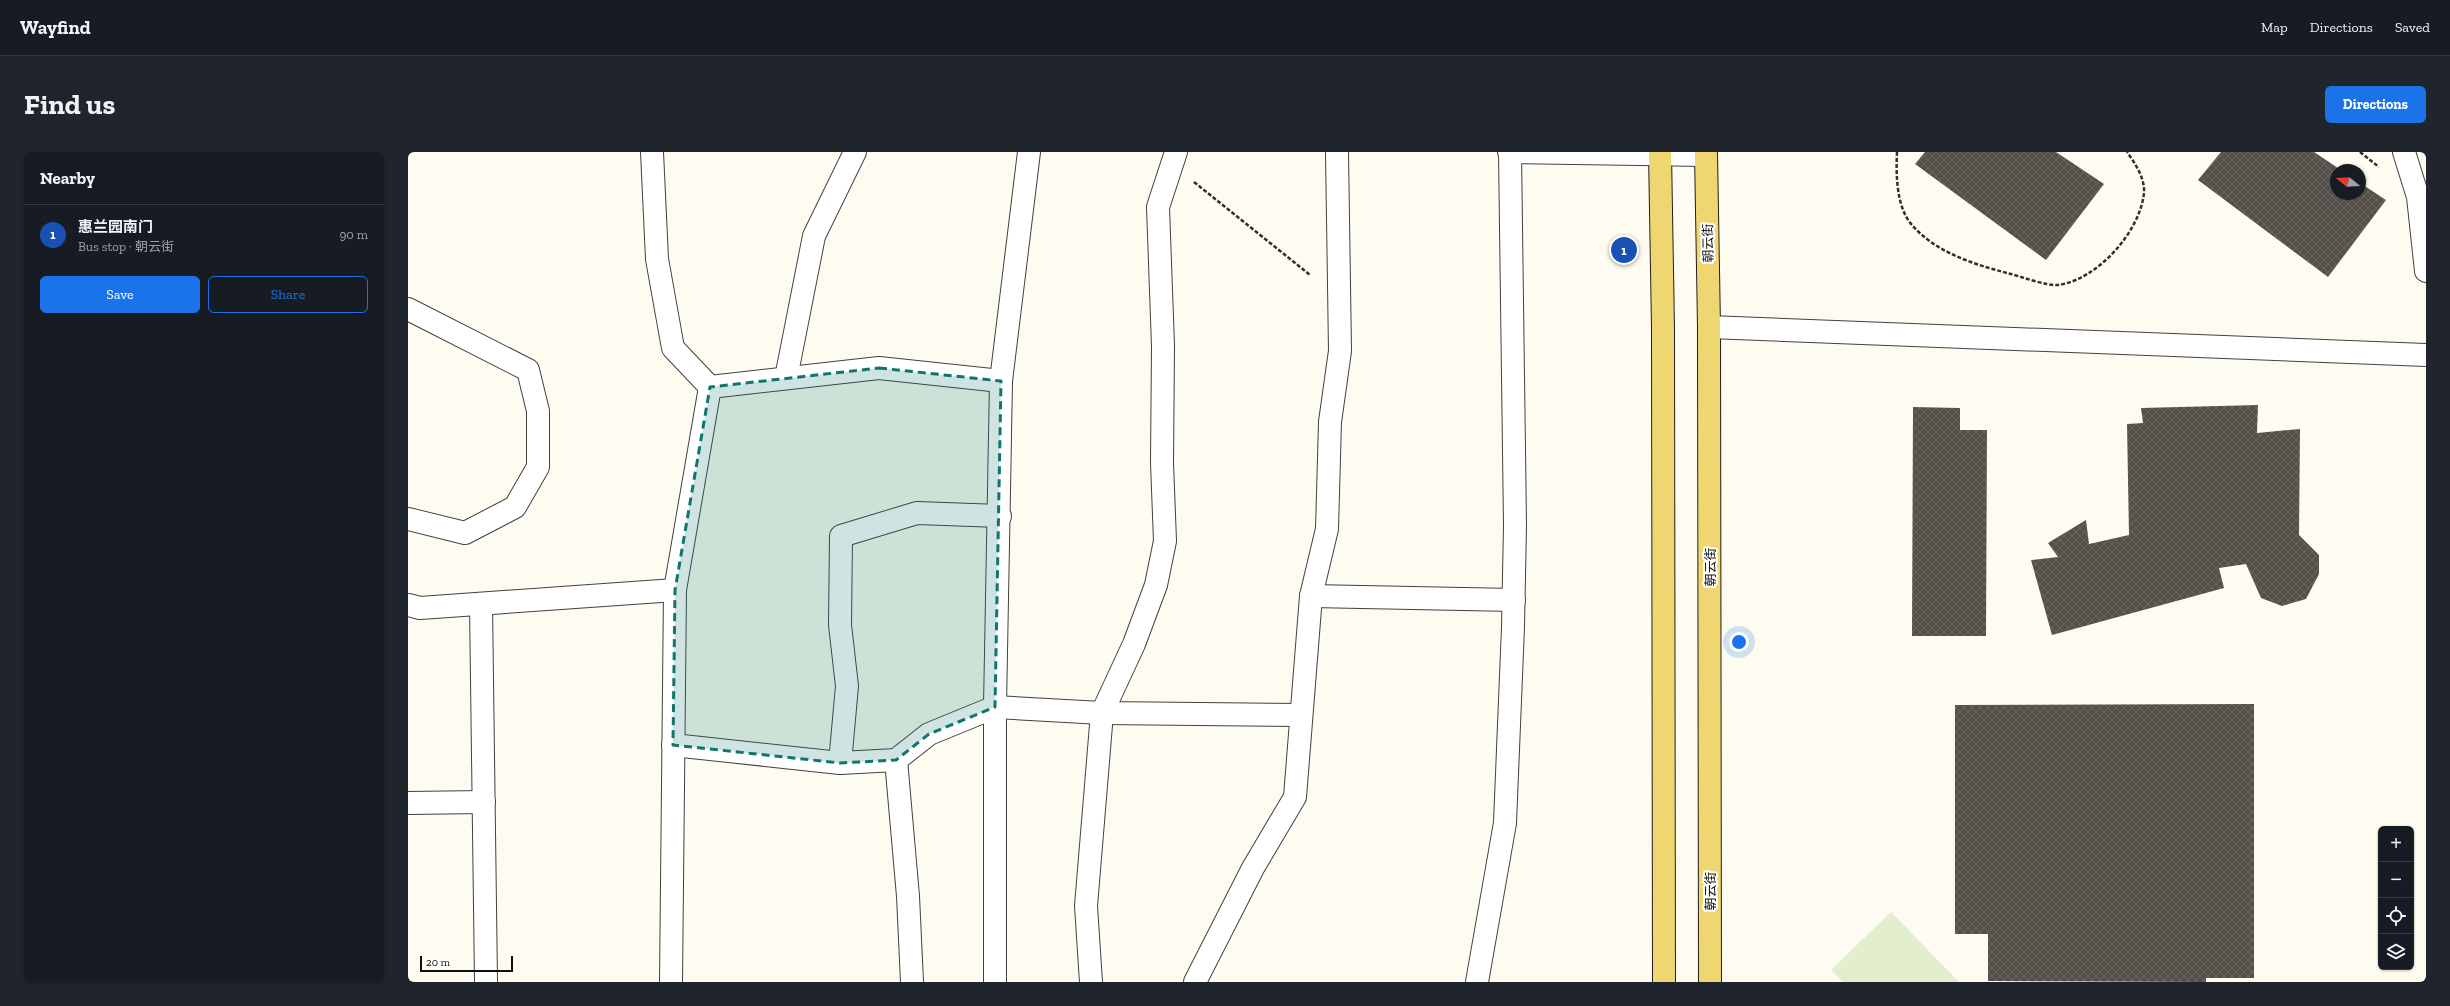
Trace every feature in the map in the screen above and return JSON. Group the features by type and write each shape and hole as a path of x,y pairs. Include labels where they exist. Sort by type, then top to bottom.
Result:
{"main road":[{"path":"1660,153 1663,328 1664,982"},
{"name":"朝云街","path":"1706,153 1709,327 1710,982"}],"street":[{"path":"652,152 657,259 673,348 710,387"},
{"path":"786,378 814,236 855,152"},
{"path":"995,982 995,707 1000,516 1001,381 1029,152"},
{"path":"1195,982 1253,868 1295,797 1310,596 1327,529 1330,422 1340,351 1337,152"},
{"path":"1477,982 1505,823 1514,600 1515,525 1510,152 1706,153"},
{"path":"2404,152 2418,197 2426,271"},
{"path":"1091,982 1086,906 1102,713 1134,644 1153,592 1165,541 1162,462 1163,346 1158,207 1174,158"},
{"path":"408,309 528,370 538,411 538,467 515,507 465,532 408,520"},
{"path":"1709,327 2426,355"},
{"path":"710,387 879,368 1001,381"},
{"path":"671,982 675,590 710,387"},
{"path":"840,763 847,686 840,625 841,536 917,513 1000,516"},
{"path":"408,605 420,608 675,590"},
{"path":"1310,596 1514,600"},
{"path":"481,604 486,982"},
{"path":"674,745 840,763 896,760 929,734 995,707 1102,713 1302,715"},
{"path":"896,760 908,896 912,982"},
{"path":"408,803 484,802"}],"path":[{"path":"1897,152 1896,172 1900,201 1911,224 1937,246 1979,266 2057,285 2085,277 2110,257 2134,224 2144,193 2138,168 2127,152"},
{"path":"1174,158 1339,298"}],"highlighted area":[{"path":"879,368 1001,381 995,707 929,734 896,760 840,763 673,745 675,590 710,387"}],"green space":[{"path":"1891,912 1959,982 1843,982 1831,970"}],"building":[{"path":"1925,152 2056,152 2104,184 2046,260 1915,164"},
{"path":"2221,152 2314,152 2332,164 2330,164 2330,200 2366,200 2366,187 2386,200 2328,277 2198,180"},
{"path":"2258,405 2257,433 2300,429 2299,535 2319,555 2319,574 2306,599 2282,606 2261,598 2246,564 2219,568 2224,588 2052,635 2031,560 2058,557 2048,543 2086,520 2089,544 2129,535 2127,424 2143,423 2141,408"},
{"path":"1913,407 1960,408 1960,430 1987,430 1986,636 1912,636"},
{"path":"2254,704 2254,978 2206,978 2206,982 1988,981 1988,934 1955,934 1955,705"}],"place":[{"name":"惠兰园南门","path":"1624,250"}]}
